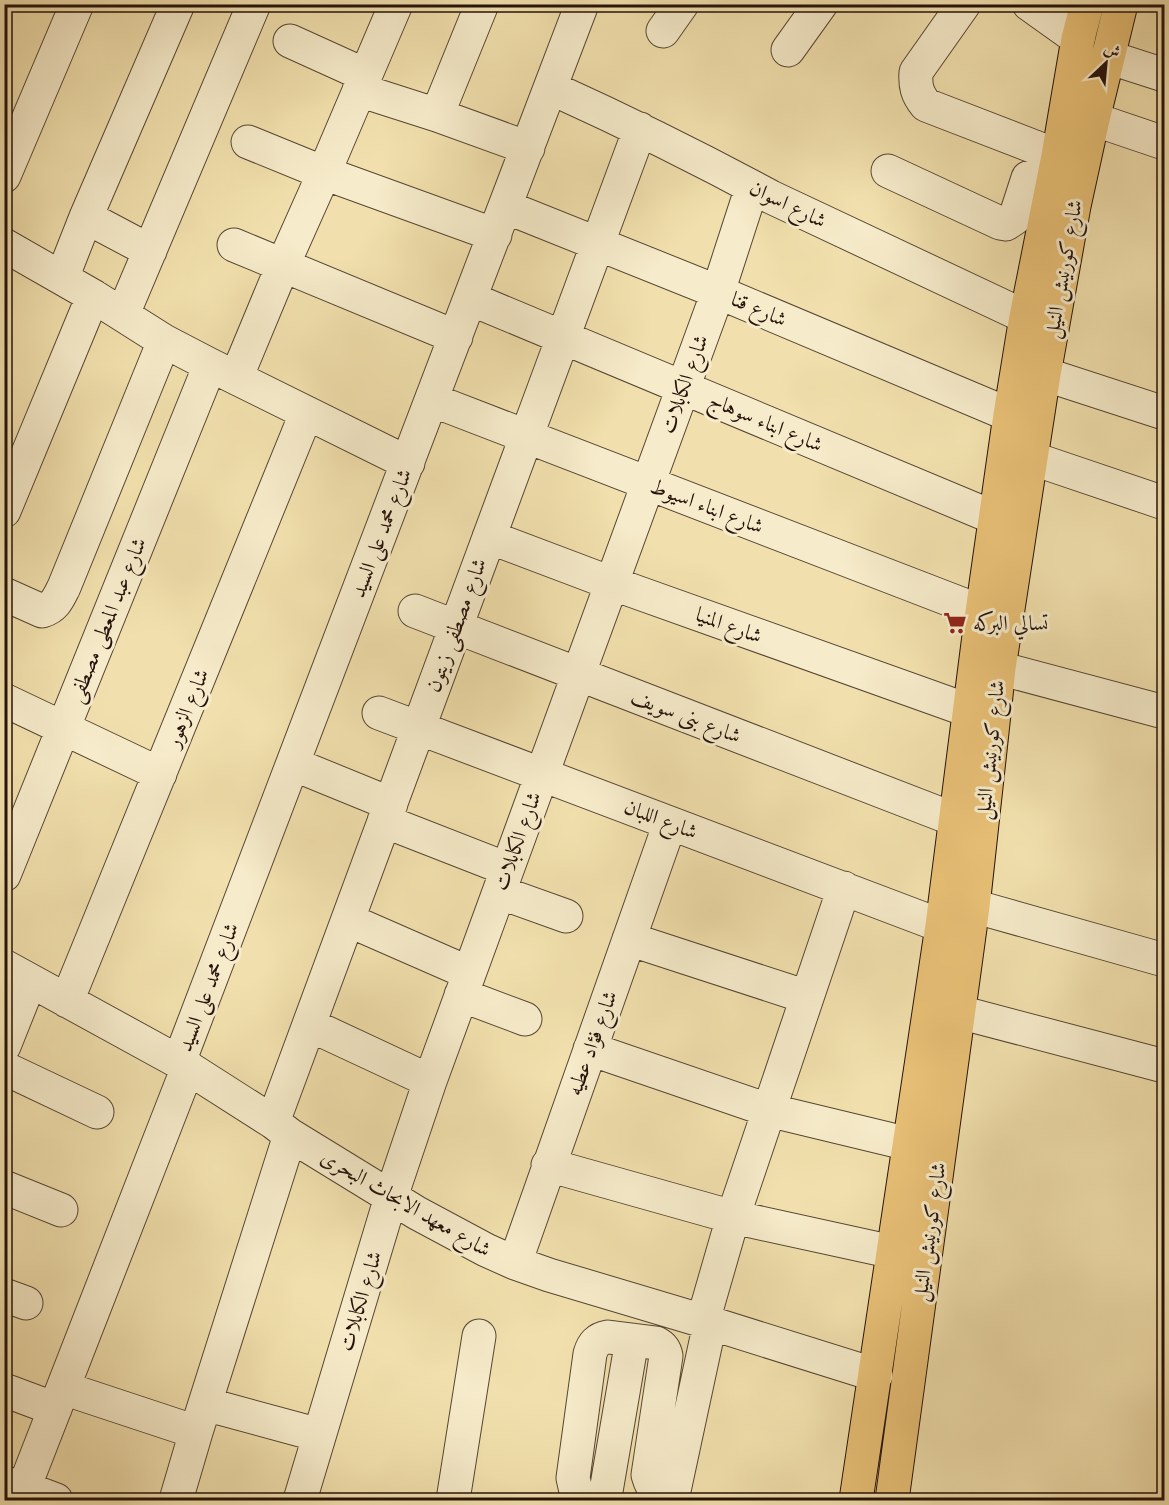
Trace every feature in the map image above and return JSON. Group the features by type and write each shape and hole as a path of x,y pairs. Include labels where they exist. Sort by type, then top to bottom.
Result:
{"main road":[{"name":"شارع كورنيش النيل","path":"856,1500 909,1143 950,965 973,906 999,668 1044,375 1074,206 1121,4"},
{"name":"شارع كورنيش النيل","path":"892,1500 959,1012 942,926 981,612 1010,415 1026,317 1055,169 1078,16"}],"street":[{"path":"4,176 77,4"},
{"path":"62,278 86,216 178,4"},
{"path":"123,314 254,4"},
{"path":"437,115 482,4"},
{"name":"شارع محمد على السيد","path":"14,1486 59,1398 184,1065 293,764 582,4"},
{"path":"663,31 682,4"},
{"path":"788,50 820,4"},
{"path":"964,4 916,72 915,85 918,96 926,105 1055,169"},
{"path":"1029,4 1078,16"},
{"name":"شارع عبد المعطى مصطفى","path":"4,875 14,825 64,728 223,372 283,265 362,83 385,8"},
{"path":"290,41 362,83 437,115 528,148"},
{"path":"1108,57 1164,75"},
{"name":"شارع اسوان","path":"551,88 640,129 781,202 1026,317"},
{"path":"1093,119 1164,143"},
{"name":"شارع مصطفى زيتون","path":"176,1500 310,1025 640,129"},
{"name":"شارع قنا","path":"248,142 324,173 501,221 597,244 718,292 1010,415"},
{"path":"888,171 1006,224 1015,219 1028,178 1055,169"},
{"name":"شارع الكابلات","path":"300,1500 391,1197 430,1081 718,292 752,187"},
{"path":"86,216 150,251"},
{"path":"4,245 93,296 164,341 408,463"},
{"path":"234,245 456,337"},
{"path":"4,511 93,296"},
{"name":"شارع ابناء سوهاج","path":"471,299 995,518"},
{"path":"4,594 42,611 51,608 57,600 164,341"},
{"path":"1044,375 1164,413"},
{"name":"شارع ابناء اسيوط","path":"432,400 981,612"},
{"name":"شارع الزهور","path":"67,1001 306,414"},
{"path":"1031,458 1164,503"},
{"name":"شارع المنيا","path":"489,537 970,711"},
{"name":"شارع بنى سويف","path":"416,611 956,820"},
{"path":"999,668 1164,712"},
{"path":"4,700 160,774"},
{"name":"شارع اللبان","path":"379,713 942,926"},
{"path":"293,764 388,813 566,916"},
{"name":"شارع فؤاد عطيه","path":"514,1263 670,823"},
{"path":"672,1500 706,1322 733,1217 844,888"},
{"path":"973,906 1164,960"},
{"path":"348,920 525,1019"},
{"path":"629,939 807,997"},
{"path":"4,1046 17,973"},
{"name":"شارع معهد الابحاث البحرى","path":"17,973 184,1065 417,1213 486,1250 549,1275 876,1375"},
{"path":"959,1012 1164,1066"},
{"path":"310,1025 430,1081"},
{"path":"590,1049 768,1110 909,1143"},
{"path":"4,1068 97,1112"},
{"path":"548,1165 733,1217 892,1252"},
{"path":"4,1187 61,1210"},
{"path":"453,1500 479,1336"},
{"path":"632,1340 613,1447 597,1500 573,1478 592,1347 595,1342 608,1337 632,1340 656,1343 665,1351 666,1356 648,1475 656,1492 667,1500"},
{"path":"4,1390 319,1435"},
{"path":"14,1486 56,1500"}],"place":[{"name":"تسالي البركه","path":"955,623"}]}
